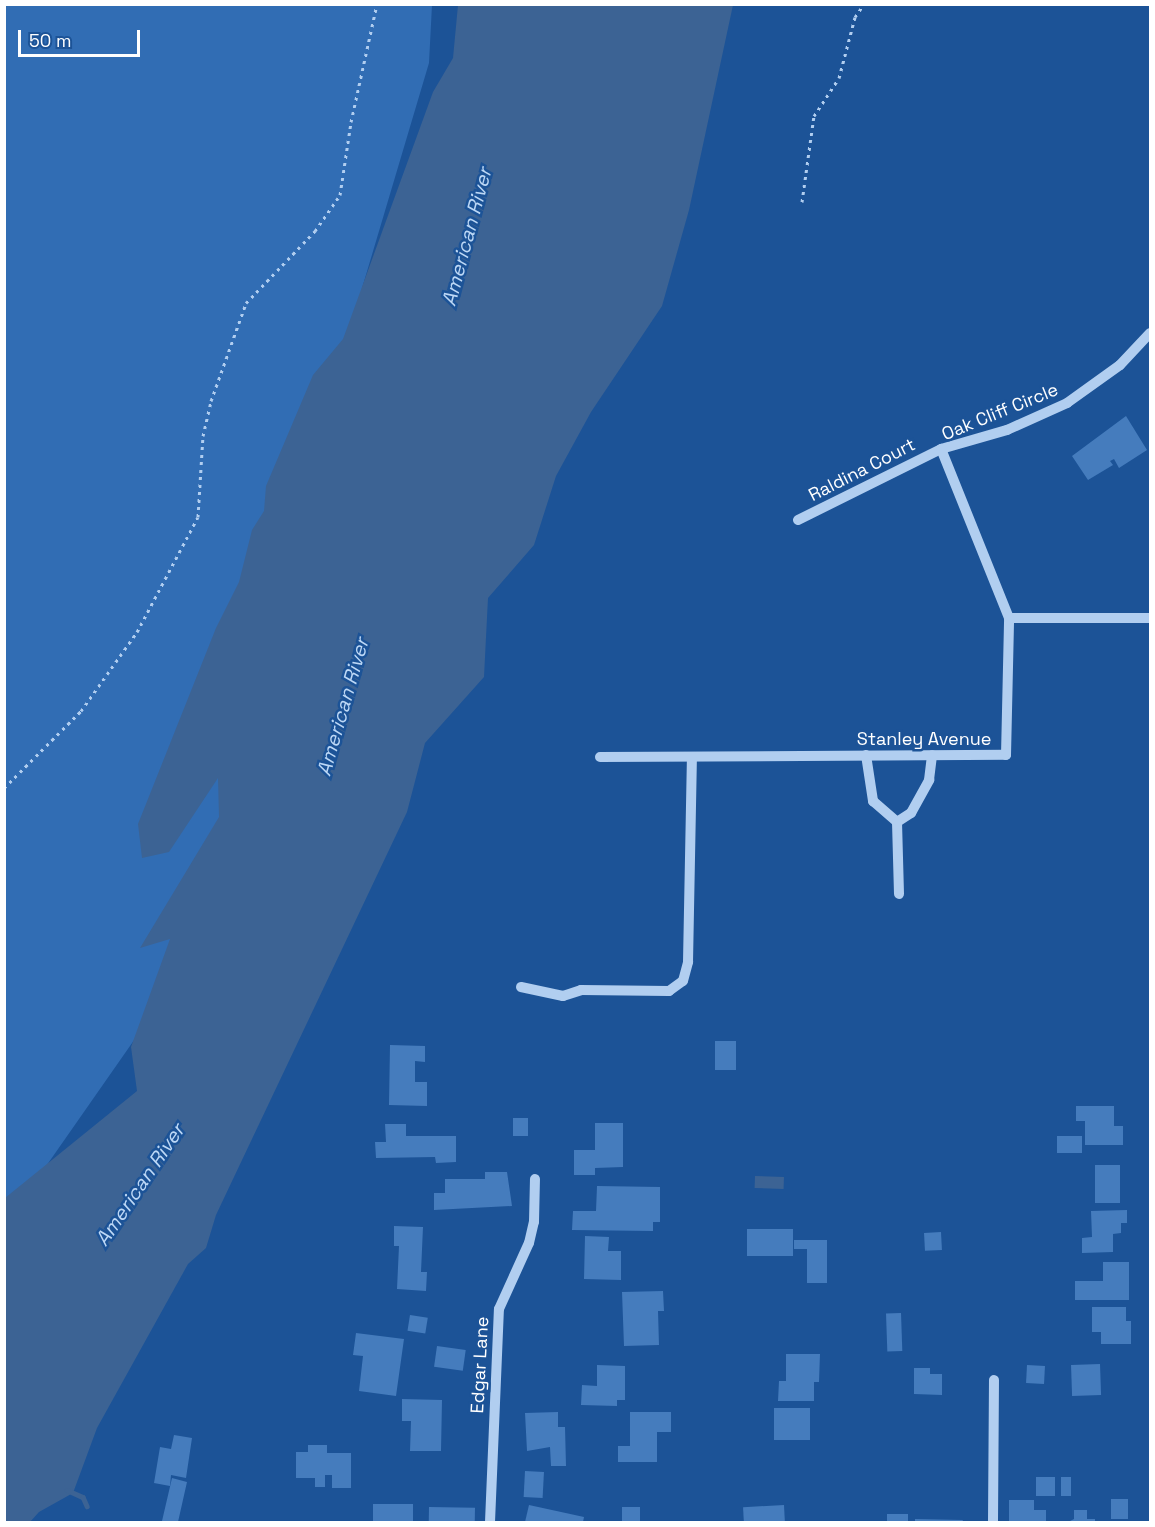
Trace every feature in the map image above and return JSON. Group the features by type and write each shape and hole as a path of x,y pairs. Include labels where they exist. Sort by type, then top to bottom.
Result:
{"street":[{"name":"Oak Cliff Circle","path":"1009,618 941,449 1007,430 1067,403 1120,364 1150,333"},
{"name":"Raldina Court","path":"798,520 941,449"},
{"path":"1009,618 1150,618"},
{"name":"Stanley Avenue","path":"600,757 1006,755 1009,618"},
{"path":"866,755 868,788 873,801 897,822 899,894"},
{"path":"897,822 911,813 929,780 932,755"},
{"path":"521,987 563,996 580,990 669,991 683,981 688,962 692,757"},
{"name":"Edgar Lane","path":"490,1522 499,1309 529,1243 534,1222 535,1179"},
{"path":"993,1522 994,1380"}],"path":[{"path":"4,788 81,711 137,632 198,518 202,499 203,436 211,401 246,303 315,231 340,195 351,122 377,4"},
{"path":"802,202 814,116 839,78 855,17 864,4"}],"shaded area":[{"path":"5,5 432,5 429,63 327,406 272,717 160,1003 5,1225"}],"water":[{"name":"American River","path":"458,5 733,5 689,210 662,306 591,412 556,476 534,545 488,598 484,677 425,743 407,812 216,1215 206,1248 188,1264 97,1428 73,1493 39,1512 30,1522 5,1522 5,1198 137,1091 131,1047 170,939 140,948 219,817 218,778 169,852 142,858 138,824 216,628 239,582 252,530 264,511 266,486 313,375 343,339 433,92 453,58"},
{"path":"755,1176 784,1177 784,1189 755,1188"}],"building":[{"path":"1126,416 1147,450 1119,468 1114,459 1110,461 1113,465 1088,480 1072,456"},
{"path":"715,1041 736,1041 736,1070 715,1070"},
{"path":"390,1045 425,1046 425,1062 415,1061 415,1082 427,1082 427,1106 389,1105"},
{"path":"1076,1106 1114,1106 1114,1126 1123,1126 1123,1145 1085,1145 1085,1121 1076,1121"},
{"path":"513,1118 528,1118 528,1136 513,1136"},
{"path":"595,1123 623,1123 623,1167 595,1168 595,1175 574,1175 574,1150 595,1150"},
{"path":"385,1124 406,1124 406,1136 456,1136 456,1162 436,1163 435,1157 376,1158 375,1142 386,1142"},
{"path":"1057,1136 1082,1136 1082,1153 1057,1153"},
{"path":"1095,1165 1120,1165 1120,1203 1095,1203"},
{"path":"485,1172 507,1172 512,1206 434,1210 434,1193 445,1193 445,1179 485,1179"},
{"path":"597,1186 660,1187 660,1222 653,1222 653,1231 572,1230 573,1211 596,1211"},
{"path":"1127,1210 1127,1223 1121,1223 1121,1233 1113,1234 1113,1252 1082,1253 1082,1238 1092,1237 1091,1211"},
{"path":"394,1226 423,1227 421,1272 427,1272 426,1291 397,1289 399,1246 394,1246"},
{"path":"747,1229 793,1229 793,1256 747,1256"},
{"path":"941,1232 942,1250 925,1251 924,1233"},
{"path":"585,1236 609,1237 608,1251 621,1251 621,1280 584,1279"},
{"path":"794,1240 827,1240 827,1283 807,1283 807,1249 794,1249"},
{"path":"1103,1262 1129,1262 1129,1300 1075,1300 1075,1281 1103,1281"},
{"path":"663,1291 664,1311 658,1311 659,1345 624,1346 622,1292"},
{"path":"1092,1307 1126,1307 1126,1321 1131,1321 1131,1344 1101,1344 1101,1332 1092,1332"},
{"path":"901,1313 902,1351 887,1352 886,1314"},
{"path":"410,1315 428,1318 425,1334 407,1331"},
{"path":"356,1333 404,1339 396,1396 359,1391 363,1356 353,1355"},
{"path":"437,1346 466,1350 463,1371 434,1367"},
{"path":"786,1354 820,1354 819,1382 814,1382 814,1401 778,1401 779,1381 786,1381"},
{"path":"1100,1364 1101,1395 1072,1396 1071,1365"},
{"path":"597,1365 625,1366 625,1400 617,1400 617,1406 581,1405 582,1385 597,1386"},
{"path":"1027,1365 1045,1366 1044,1384 1026,1383"},
{"path":"914,1368 930,1368 930,1374 942,1374 942,1395 914,1394"},
{"path":"402,1399 442,1400 441,1451 410,1451 411,1421 402,1421"},
{"path":"774,1408 810,1408 810,1440 774,1440"},
{"path":"558,1412 558,1427 565,1427 566,1466 551,1466 550,1447 527,1451 525,1413"},
{"path":"630,1412 671,1412 671,1432 657,1432 657,1462 618,1462 618,1446 630,1446"},
{"path":"174,1435 192,1438 186,1478 171,1475 170,1486 154,1483 160,1447 171,1449"},
{"path":"308,1445 327,1445 327,1453 351,1453 351,1488 332,1488 332,1475 325,1475 325,1487 315,1487 315,1478 296,1478 296,1452 308,1452"},
{"path":"525,1471 544,1472 543,1498 524,1497"},
{"path":"1036,1477 1055,1477 1055,1496 1036,1496"},
{"path":"1061,1477 1071,1477 1071,1496 1061,1496"},
{"path":"172,1478 187,1482 178,1522 154,1522 162,1521"},
{"path":"1111,1499 1128,1499 1128,1519 1111,1519"},
{"path":"1009,1500 1034,1500 1034,1510 1046,1510 1046,1522 1009,1522"},
{"path":"373,1504 413,1504 413,1522 373,1522"},
{"path":"529,1505 584,1517 583,1522 525,1522"},
{"path":"784,1505 785,1522 744,1522 743,1507"},
{"path":"429,1507 475,1508 475,1522 429,1522"},
{"path":"622,1507 640,1507 640,1522 622,1522"},
{"path":"1074,1510 1087,1510 1087,1519 1095,1519 1095,1522 1068,1522 1074,1519"},
{"path":"887,1514 908,1514 908,1522 887,1522"},
{"path":"915,1519 963,1520 962,1522 915,1522"}],"waterway":[{"path":"67,1490 83,1497 87,1506"}]}
